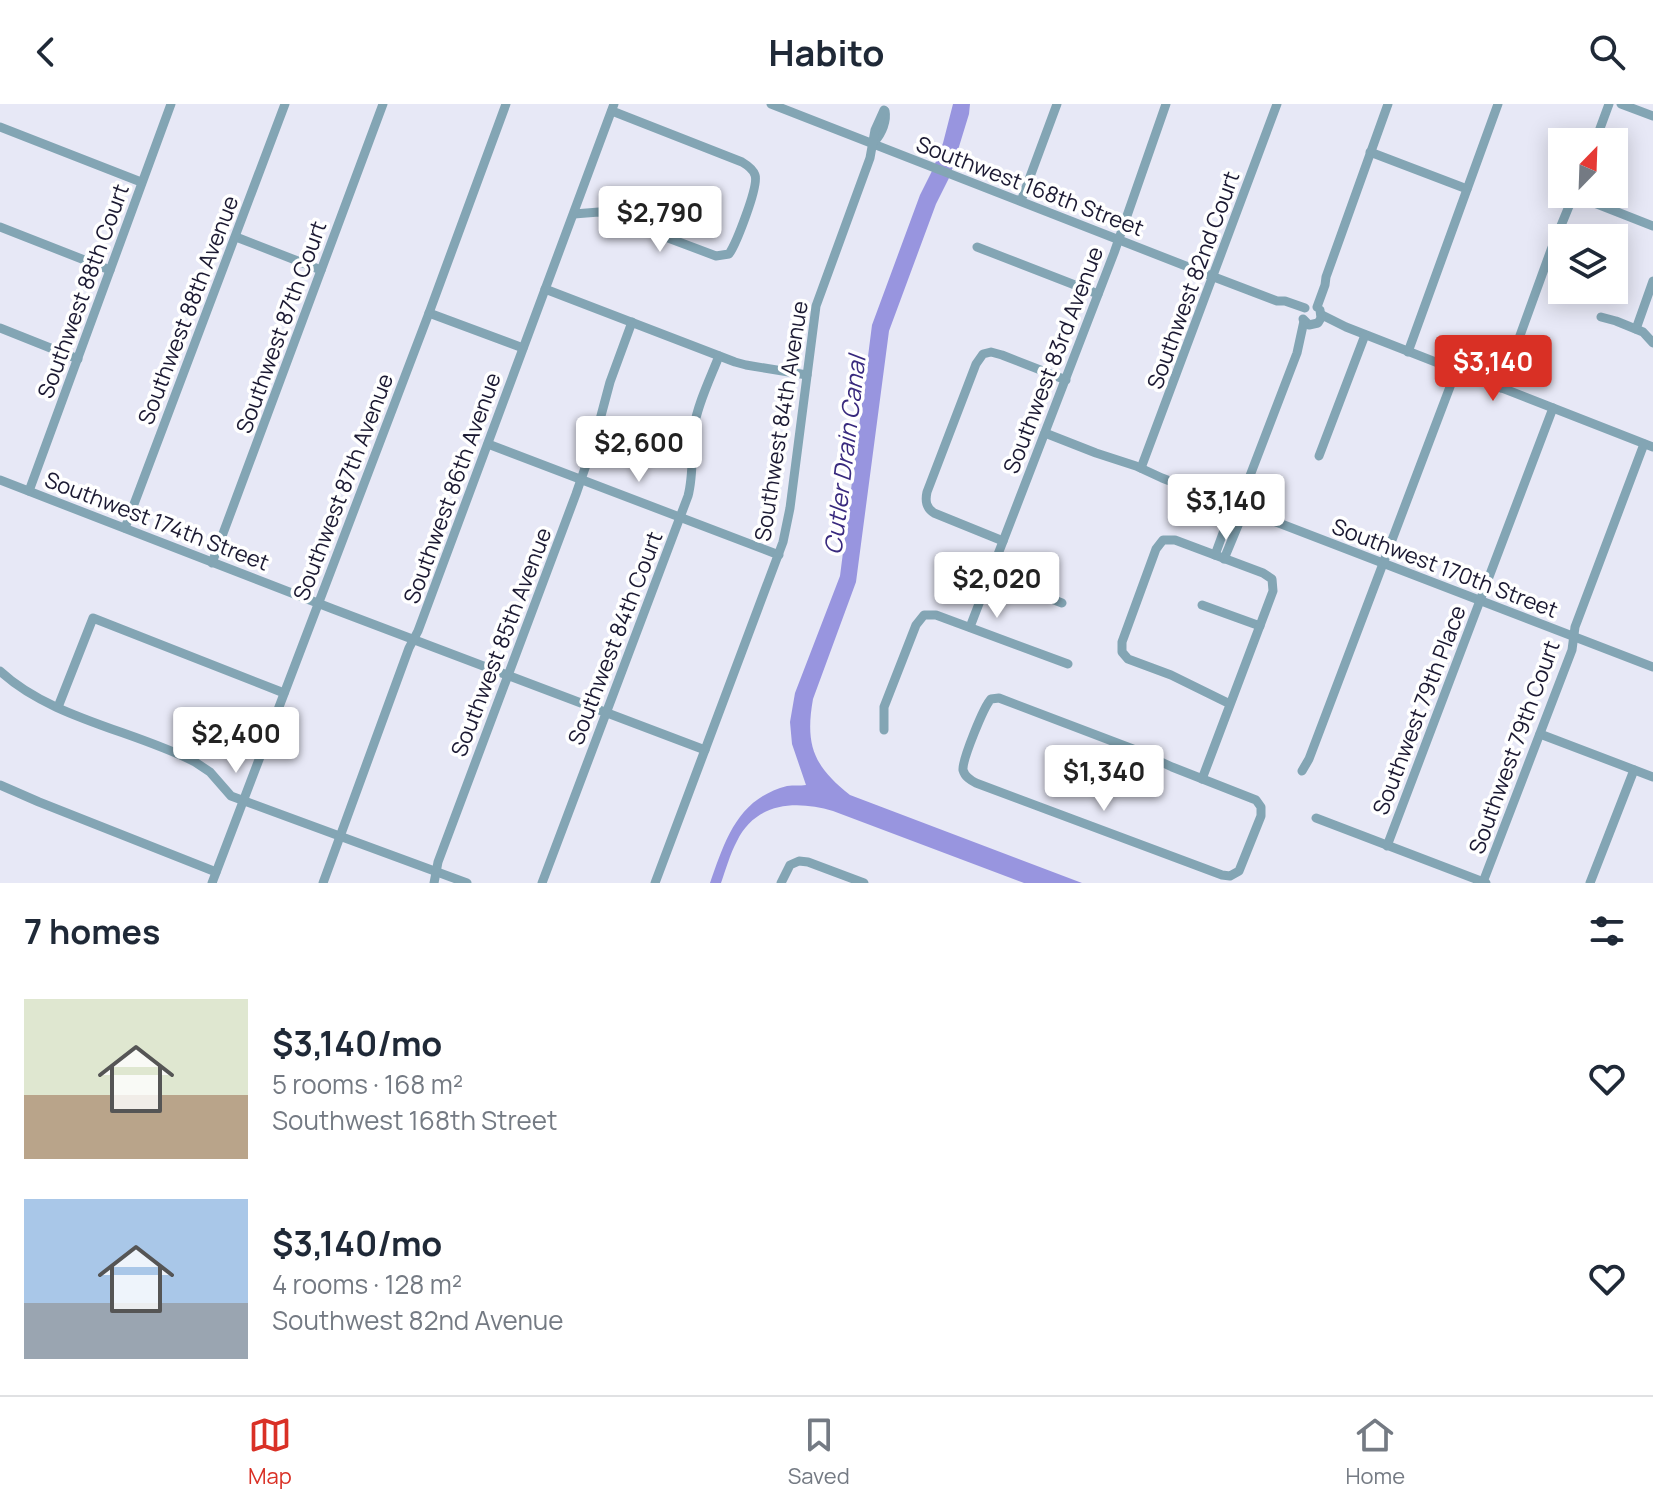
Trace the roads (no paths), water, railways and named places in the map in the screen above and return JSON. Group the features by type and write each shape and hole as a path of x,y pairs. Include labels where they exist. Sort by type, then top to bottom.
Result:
{"street":[{"name":"Southwest 88th Court","path":"29,491 171,104"},
{"name":"Southwest 88th Avenue","path":"125,528 285,104"},
{"name":"Southwest 87th Court","path":"212,563 383,104"},
{"name":"Southwest 87th Avenue","path":"212,883 506,104"},
{"name":"Southwest 168th Street","path":"771,104 1214,277 1277,301 1285,301 1312,315 1649,445"},
{"path":"1021,201 1057,104"},
{"name":"Southwest 83rd Avenue","path":"970,627 1066,380 1166,104"},
{"name":"Southwest 82nd Court","path":"1141,468 1277,104"},
{"path":"1220,557 1230,514 1238,507 1325,285 1388,104"},
{"path":"1408,352 1498,104"},
{"path":"1600,128 1609,104"},
{"path":"1621,104 1653,116"},
{"path":"872,143 884,107"},
{"path":"581,194 599,212 698,251 726,256 733,250 756,188 752,170 734,159 613,108"},
{"name":"Southwest 86th Avenue","path":"323,883 613,108"},
{"path":"0,127 141,182"},
{"name":"Southwest 84th Avenue","path":"655,883 779,555 788,522 818,297 870,158 872,143"},
{"path":"1370,152 1467,189"},
{"path":"1501,388 1569,208"},
{"path":"1607,208 1653,226"},
{"path":"574,214 599,212"},
{"path":"0,227 110,270"},
{"path":"236,237 321,270"},
{"path":"977,247 1098,294"},
{"path":"1636,329 1653,281"},
{"path":"545,289 746,365 807,375"},
{"path":"429,313 523,348"},
{"path":"1601,317 1643,332 1653,343"},
{"name":"Southwest 85th Avenue","path":"434,883 438,862 581,479 632,322"},
{"path":"0,328 78,359"},
{"path":"1319,456 1365,335"},
{"path":"1003,541 939,515 926,504 927,492 977,361 988,353 1002,355 1066,380"},
{"name":"Southwest 84th Court","path":"542,883 690,489 695,423 719,356"},
{"path":"1302,771 1456,371"},
{"name":"Southwest 79th Place","path":"1387,846 1553,408"},
{"name":"Southwest 170th Street","path":"1045,433 1653,667"},
{"path":"488,444 779,555"},
{"name":"Southwest 79th Court","path":"1485,882 1572,650 1575,627 1649,445"},
{"name":"Southwest 174th Street","path":"0,480 705,750"},
{"path":"1202,779 1273,591 1274,582 1263,573 1175,540 1163,540 1156,549 1122,642 1122,652 1128,659 1171,675 1230,704"},
{"path":"989,575 1062,603"},
{"path":"1202,605 1260,626"},
{"path":"884,730 884,707 916,625 924,615 936,615 1068,664"},
{"path":"58,707 93,618 284,693"},
{"path":"0,671 25,691 58,707 195,762 210,772 231,796 467,883"},
{"path":"994,698 1012,701 1202,779 1256,800 1261,807 1261,816 1241,868 1234,875 1222,875 976,783 965,774 964,763 987,703 994,698"},
{"path":"1540,734 1653,777"},
{"path":"1590,883 1634,770"},
{"path":"0,785 216,872"},
{"path":"1316,818 1485,882"},
{"path":"781,883 788,868 795,862 808,862 864,883"}],"water label":[{"name":"Cutler Drain Canal","path":"844,455"}]}
